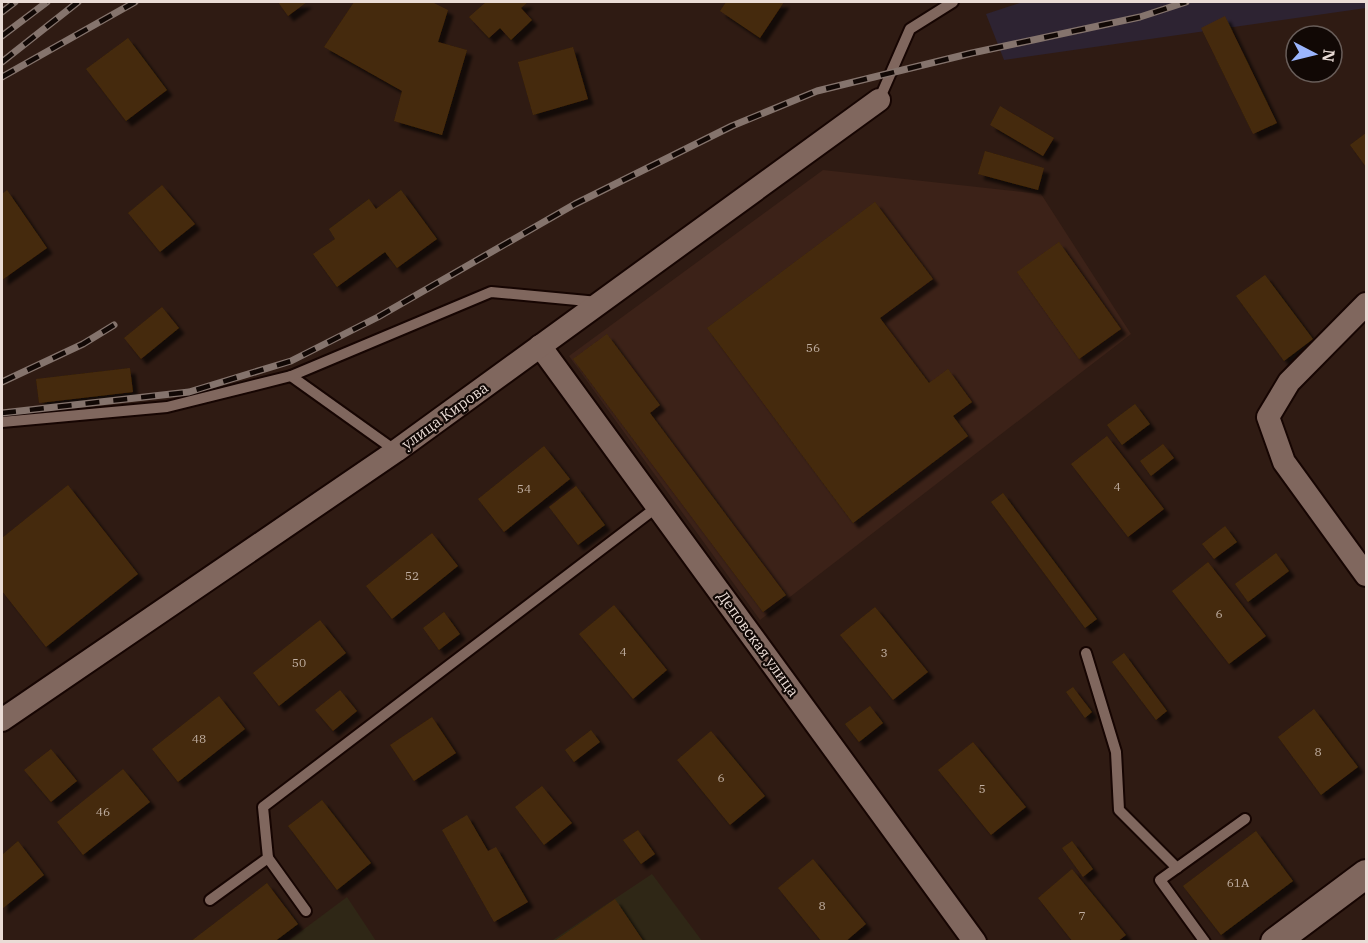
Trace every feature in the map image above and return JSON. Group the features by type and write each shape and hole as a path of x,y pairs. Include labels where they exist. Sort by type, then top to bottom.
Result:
{"street":[{"name":"улица Кирова","path":"2,720 396,451 879,100"},
{"path":"1366,304 1289,382 1268,417 1284,462 1366,574"},
{"name":"Деповская улица","path":"540,346 975,942"},
{"path":"1275,942 1366,874"}],"lane":[{"path":"879,100 910,29 953,2"},
{"path":"2,422 167,407 291,376 491,292 601,303"},
{"path":"291,376 396,451"},
{"path":"306,911 268,858 263,807 657,507"},
{"path":"1086,653 1116,752 1119,810 1177,868"},
{"path":"1205,942 1160,880 1245,819"},
{"path":"210,900 268,858"}],"shaded area":[{"path":"1023,2 1366,2 1366,8 1004,60 986,14"},
{"path":"823,170 1041,194 1131,334 760,620 569,356"},
{"path":"652,874 702,941 550,942"},
{"path":"347,897 376,941 288,941"}],"building":[{"path":"278,2 307,2 288,16"},
{"path":"354,2 432,2 448,10 438,42 467,50 442,135 394,121 402,91 324,47"},
{"path":"486,2 528,2 521,8 532,20 511,40 500,28 489,38 469,17"},
{"path":"726,2 784,2 760,38 720,11"},
{"path":"1225,16 1277,123 1253,134 1201,28"},
{"path":"128,38 167,90 126,121 86,69"},
{"path":"573,47 588,99 533,115 518,62"},
{"path":"1000,106 1054,138 1043,156 990,125"},
{"path":"1366,133 1366,167 1350,145"},
{"path":"985,151 1044,168 1038,190 978,174"},
{"path":"162,185 195,224 160,252 128,213"},
{"path":"7,190 47,248 2,280 2,194"},
{"path":"401,190 437,239 397,268 385,252 337,287 313,254 335,239 329,229 369,199 376,209"},
{"path":"875,202 933,279 880,318 929,383 948,369 972,402 953,416 968,436 853,523 707,328"},
{"path":"1059,242 1121,329 1079,359 1017,272"},
{"path":"1265,275 1313,339 1284,361 1236,296"},
{"path":"162,307 179,328 141,359 124,338"},
{"path":"607,334 660,405 650,413 786,595 763,612 573,359"},
{"path":"130,368 133,392 39,403 36,379"},
{"path":"1135,404 1150,424 1122,445 1107,425"},
{"path":"1107,436 1164,509 1128,537 1071,464"},
{"path":"1163,444 1174,458 1151,476 1140,461"},
{"path":"544,446 570,479 504,532 478,499"},
{"path":"68,485 138,574 46,647 2,591 2,538"},
{"path":"576,486 605,525 578,545 549,507"},
{"path":"1003,493 1097,619 1085,628 991,502"},
{"path":"1225,526 1237,542 1214,559 1202,544"},
{"path":"432,533 458,566 392,619 366,586"},
{"path":"1276,553 1289,571 1248,602 1235,584"},
{"path":"1208,562 1266,636 1229,664 1172,591"},
{"path":"614,605 667,670 633,699 579,634"},
{"path":"875,607 928,672 893,700 840,635"},
{"path":"444,612 460,634 439,650 423,628"},
{"path":"320,620 346,653 279,706 253,673"},
{"path":"1124,653 1167,711 1156,720 1112,662"},
{"path":"1073,687 1092,712 1085,718 1066,692"},
{"path":"340,690 357,711 333,731 315,710"},
{"path":"219,696 245,729 178,782 152,749"},
{"path":"870,706 883,723 859,742 845,724"},
{"path":"1314,709 1358,767 1321,795 1278,737"},
{"path":"432,717 456,753 414,781 390,745"},
{"path":"591,730 600,742 574,762 565,750"},
{"path":"711,731 765,796 730,825 677,760"},
{"path":"973,742 1026,807 991,835 938,770"},
{"path":"51,749 77,781 51,802 24,770"},
{"path":"123,769 150,802 83,855 57,822"},
{"path":"542,786 572,823 544,845 515,807"},
{"path":"322,800 371,863 337,890 288,826"},
{"path":"467,815 488,851 496,847 528,902 494,922 442,830"},
{"path":"638,830 655,854 641,864 623,840"},
{"path":"1256,831 1293,881 1221,935 1183,886"},
{"path":"18,841 44,875 2,909 2,855"},
{"path":"1072,841 1093,869 1083,877 1062,848"},
{"path":"813,859 866,924 845,942 822,942 778,888"},
{"path":"1072,869 1126,935 1117,942 1073,942 1038,898"},
{"path":"267,883 298,924 274,942 190,942"},
{"path":"615,899 644,942 553,942"}],"railway":[{"path":"2,12 15,2"},
{"path":"2,36 47,2"},
{"path":"2,62 78,2"},
{"path":"2,77 135,2"},
{"path":"2,413 189,392 291,361 378,317 575,204 732,126 817,91 972,53 1140,17 1186,2"},
{"path":"2,382 83,344 114,325"}]}
